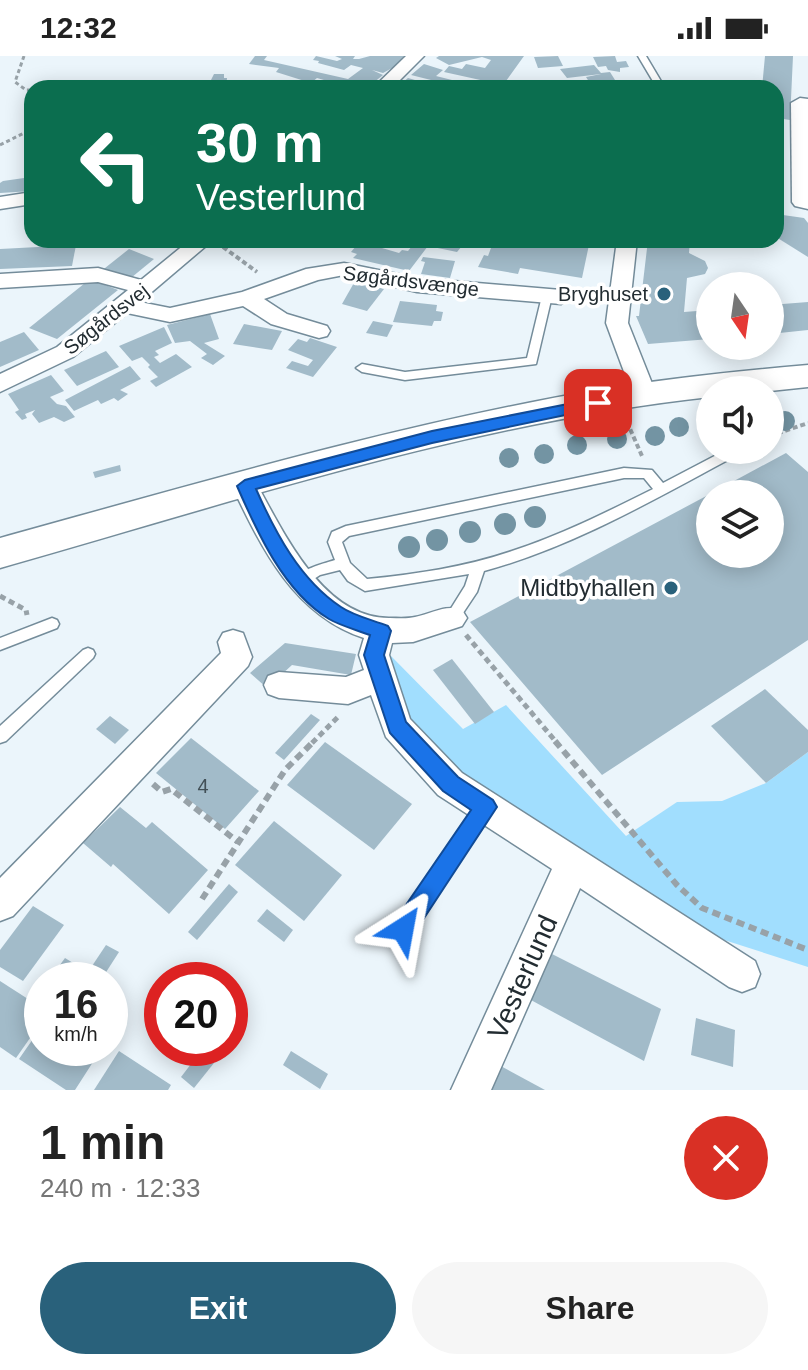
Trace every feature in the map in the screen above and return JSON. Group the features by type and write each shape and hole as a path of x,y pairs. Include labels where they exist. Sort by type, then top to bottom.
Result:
{"street":[{"path":"390,80 416,56"},
{"path":"808,104 800,103 802,202 808,203"},
{"path":"0,203 24,199"},
{"name":"Søgårdsvej","path":"0,384 65,352 194,248"},
{"path":"626,248 617,323 628,358 638,412"},
{"name":"Søgårdsvænge","path":"125,306 170,315 247,298 314,274 344,269 417,285 554,296"},
{"path":"0,281 98,275 146,288"},
{"path":"247,298 279,319 319,331"},
{"path":"0,553 473,428 638,412 758,380 808,376"},
{"path":"245,486 262,522 300,582 335,613 381,631 417,632 452,618"},
{"path":"381,631 374,655 397,727 450,784 742,974"},
{"path":"0,903 237,657 233,642"},
{"path":"279,685 348,691 379,677"},
{"name":"Vesterlund","path":"471,1090 573,863"}],"lane":[{"path":"642,56 656,80"},
{"path":"362,368 405,376 532,361 554,296"},
{"path":"661,489 647,473 624,473 346,531 337,536 335,542 342,564 365,585 478,567 560,538 661,489 710,464"},
{"path":"300,582 316,571 342,564"},
{"path":"452,618 472,588 478,567"},
{"path":"0,644 52,624"},
{"path":"3,730 88,654"},
{"path":"403,929 486,807"}],"path":[{"path":"24,56 15,82 24,89"},
{"path":"0,145 24,133"},
{"path":"225,248 277,287"},
{"path":"638,412 638,443"},
{"path":"784,431 808,423"},
{"path":"0,596 26,610"},
{"path":"452,618 677,885 702,908 808,950"},
{"path":"202,899 285,770 379,677"},
{"path":"131,767 162,792 171,789 238,842"}],"shaded area":[{"path":"391,656 463,729 506,705 626,836 677,802 722,801 766,783 808,752 808,967 721,939 470,785 426,745 402,705 390,673"}],"building":[{"path":"255,56 267,56 264,60 348,79 363,68 351,65 344,70 313,60 316,56 337,61 342,59 335,56 355,56 353,59 359,59 404,56 383,73 372,70 383,75 377,80 301,80 276,72 279,68 249,64"},
{"path":"524,56 507,80 480,80 444,72 449,66 462,69 466,64 485,68 491,60 482,57 449,65 436,58"},
{"path":"558,56 563,66 538,68 534,57"},
{"path":"615,56 617,62 626,61 629,67 620,68 620,72 608,70 606,66 598,67 593,57"},
{"path":"765,56 793,56 790,120 784,119 784,80 763,80"},
{"path":"424,64 443,70 436,76 452,80 431,80 411,75"},
{"path":"594,65 601,73 610,72 615,80 588,80 586,77 601,74 567,78 560,69"},
{"path":"214,74 224,74 227,78 227,80 211,80"},
{"path":"24,178 24,192 0,193 0,183"},
{"path":"784,215 804,218 808,223 808,257 784,242"},
{"path":"75,248 72,266 0,269 0,249"},
{"path":"354,248 382,248 399,253 410,248 426,248 409,271 353,258 357,254 351,252"},
{"path":"438,248 460,248 457,252"},
{"path":"491,248 588,248 582,278 520,268 518,274 478,267 484,255 488,256"},
{"name":"Bryghuset","path":"647,248 689,248 689,253 705,261 706,272 696,272 696,276 687,278 684,312 696,311 696,340 648,344 636,316 639,316"},
{"path":"129,249 154,259 126,282 100,272"},
{"path":"423,257 455,261 450,278 421,274 425,262 421,261"},
{"path":"90,279 118,290 57,339 29,328"},
{"path":"355,281 384,289 367,311 342,304"},
{"path":"400,301 437,305 436,311 443,312 441,321 434,321 432,326 393,322"},
{"path":"808,302 808,330 784,333 784,304"},
{"path":"210,314 219,339 204,343 225,356 213,365 201,358 207,354 190,341 175,343 167,325"},
{"path":"373,321 393,325 387,337 366,333"},
{"path":"244,324 282,331 272,350 233,344"},
{"path":"164,327 172,343 155,351 159,355 154,357 160,363 176,354 192,367 156,387 150,381 158,377 148,367 150,365 142,357 132,361 119,346"},
{"path":"24,332 39,350 0,367 0,342"},
{"path":"310,338 337,347 313,377 286,368 292,361 308,366 313,360 288,350 298,339 307,342"},
{"path":"106,351 119,367 77,386 64,370"},
{"path":"130,366 141,379 120,390 128,394 118,401 114,398 101,404 98,400 74,411 65,400"},
{"path":"51,375 64,391 50,397 57,404 66,406 75,417 64,422 54,417 39,423 32,414 35,410 25,414 27,418 22,420 8,394"},
{"name":"Midtbyhallen","path":"784,454 808,472 808,640 602,775 470,622 696,501 696,568 784,568 784,480 736,480 765,464 784,464"},
{"path":"120,465 121,471 95,478 93,472"},
{"path":"285,643 356,654 351,675 292,665 267,688 250,673"},
{"path":"452,659 494,712 475,724 433,670"},
{"path":"765,689 808,730 808,752 766,783 711,726"},
{"path":"311,714 320,720 284,760 275,753"},
{"path":"110,716 129,730 115,744 96,729"},
{"path":"191,738 259,791 225,829 156,773"},
{"path":"325,742 412,804 374,850 287,785"},
{"path":"120,807 146,828 152,822 208,870 169,914 113,864 111,867 83,843"},
{"path":"274,821 342,875 304,921 235,865"},
{"path":"229,884 238,892 197,940 188,932"},
{"path":"33,906 64,925 37,962 24,962 23,981 0,967 0,950"},
{"path":"267,909 293,930 284,942 257,921"},
{"path":"106,945 119,952 113,962 95,962"},
{"path":"548,952 661,1009 644,1061 529,999"},
{"path":"0,981 24,996 24,1047 16,1058 0,1047"},
{"path":"696,1018 735,1030 733,1067 691,1055"},
{"path":"291,1051 328,1074 320,1089 283,1065"},
{"path":"128,1057 171,1085 168,1090 94,1090 109,1066 128,1066"},
{"path":"497,1064 545,1090 486,1090"},
{"path":"30,1066 90,1066 75,1090 66,1090"},
{"path":"189,1066 212,1066 194,1088 181,1077"}],"place":[{"name":"Bryghuset","path":"664,294"},
{"name":"Midtbyhallen","path":"671,588"}],"route":[{"path":"403,929 486,807 450,784 397,727 374,655 381,631 335,613 300,582 282,557 245,486 432,437 598,403"}]}
